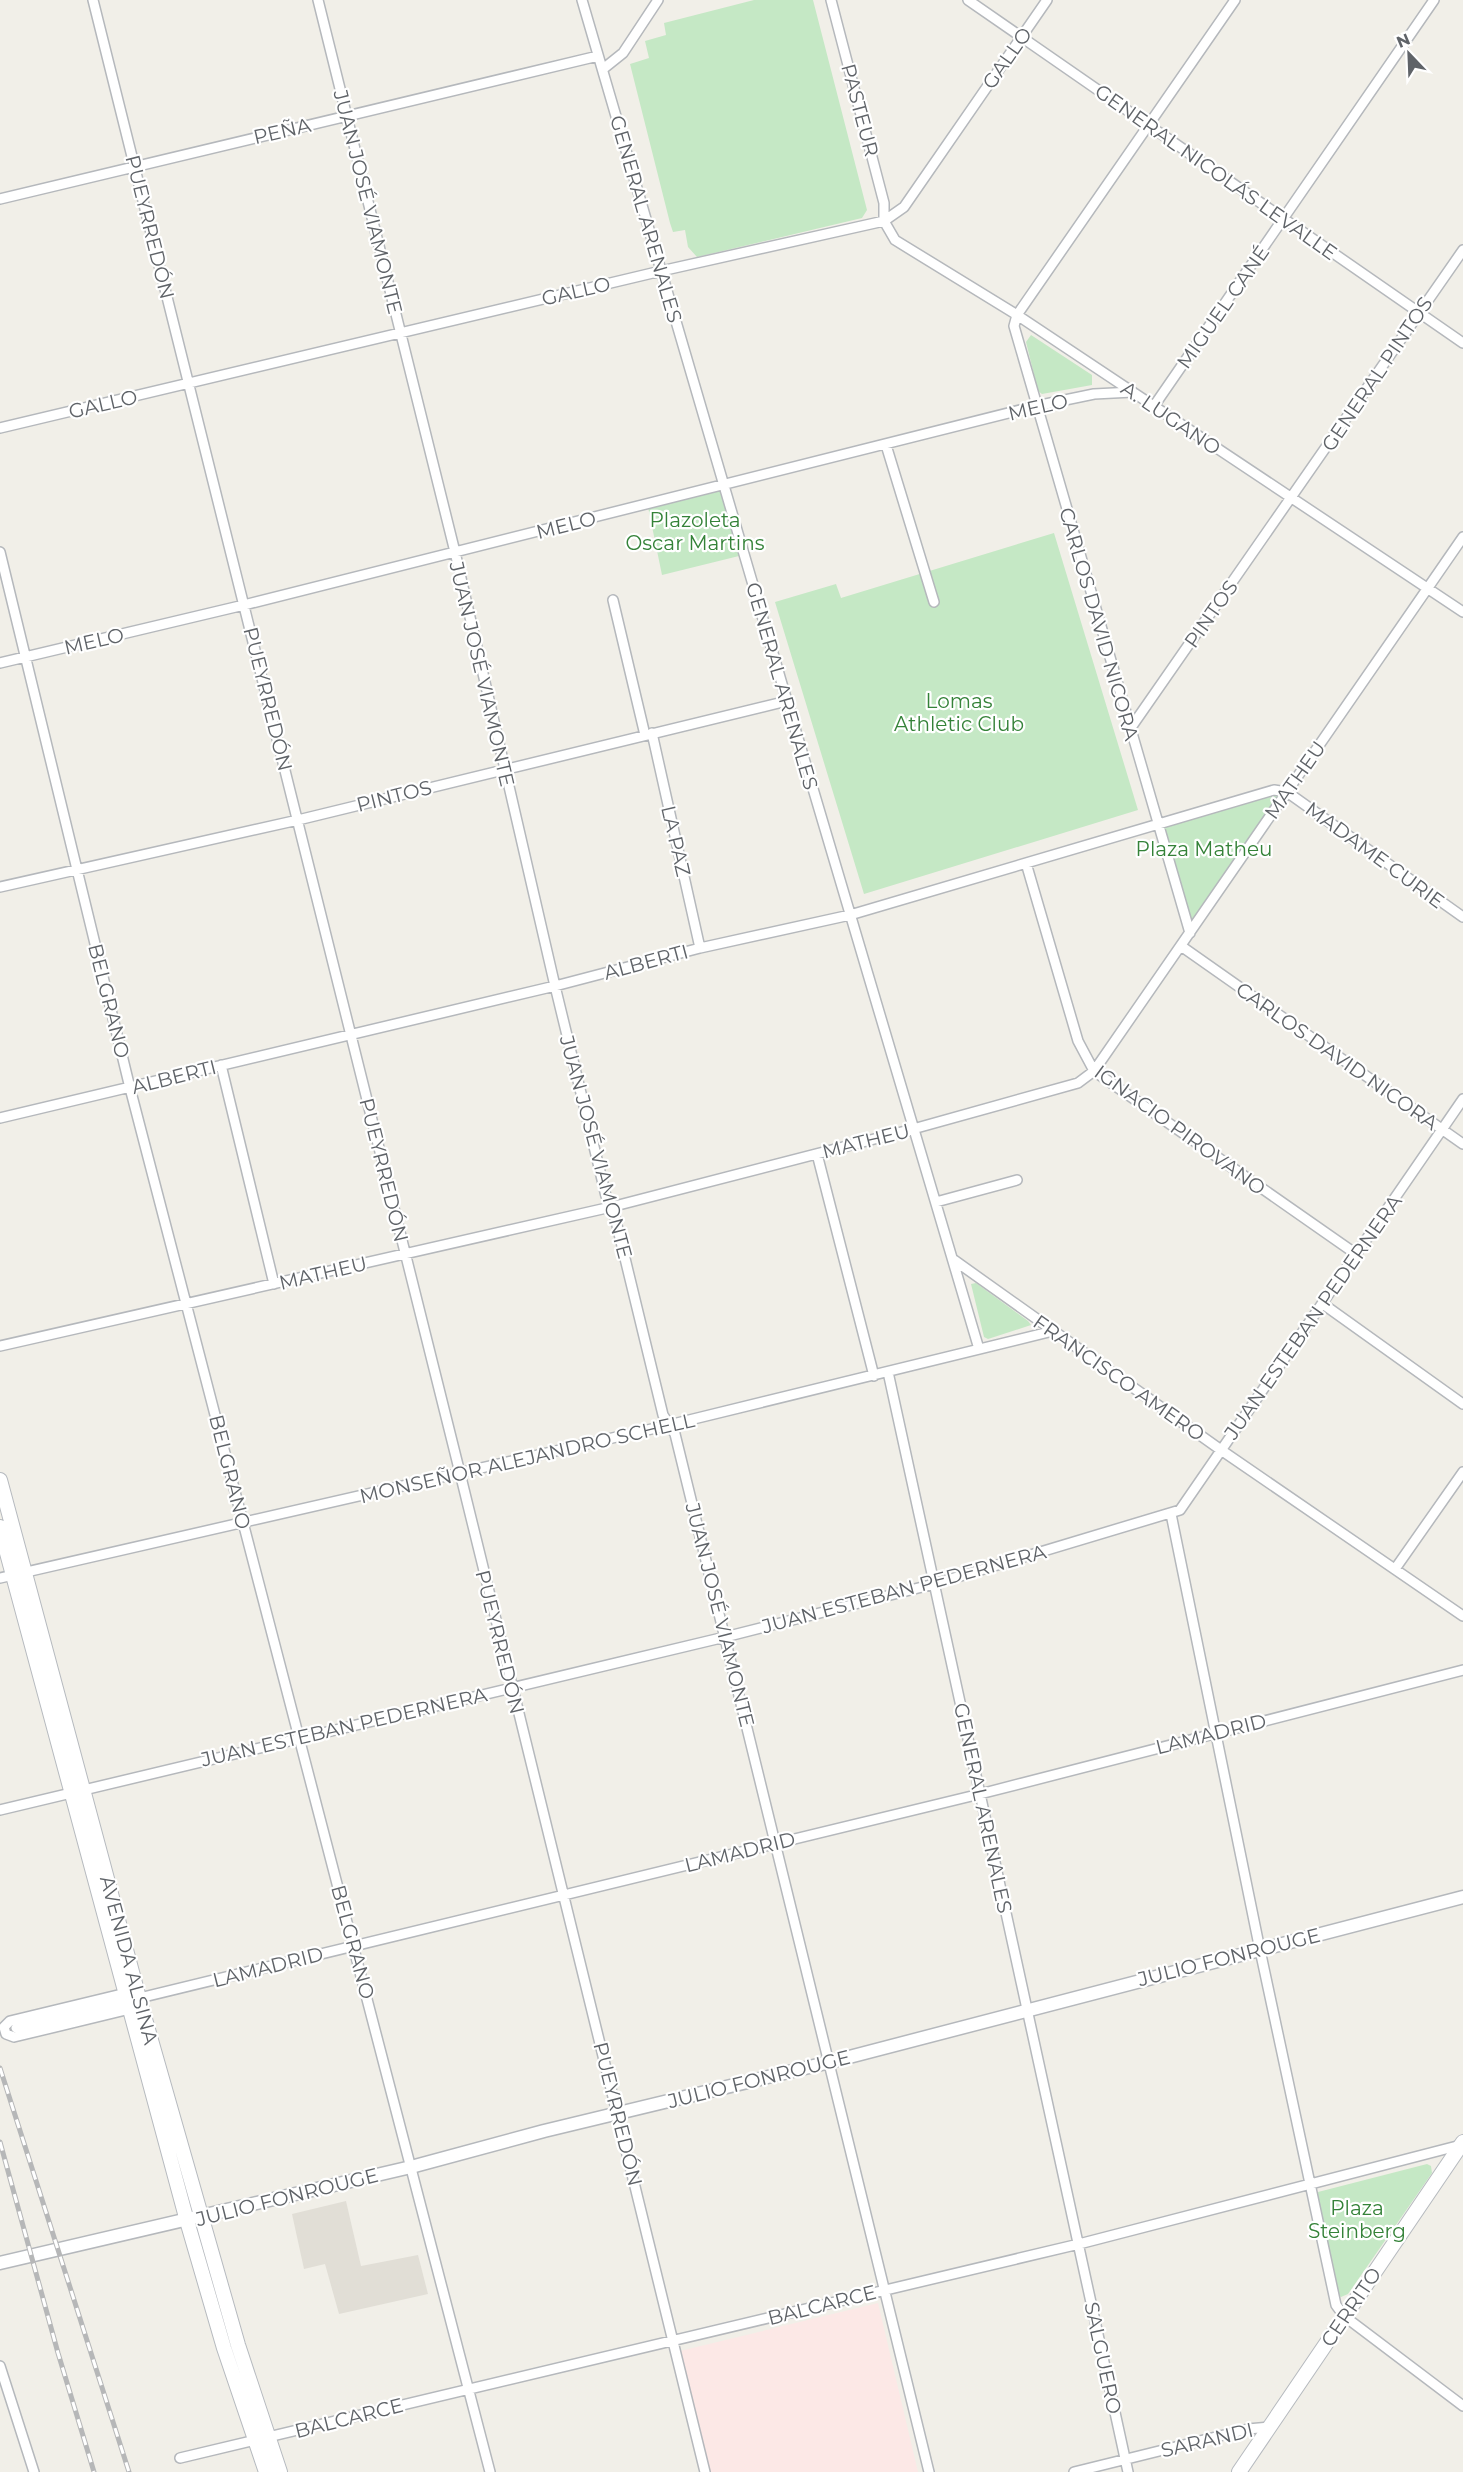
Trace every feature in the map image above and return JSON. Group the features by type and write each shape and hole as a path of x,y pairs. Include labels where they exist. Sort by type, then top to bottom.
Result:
{"main road":[{"name":"AVENIDA ALSINA","path":"0,1480 13,1575"},
{"name":"AVENIDA ALSINA","path":"0,1527 77,1790 131,2001 261,2439"},
{"name":"CERRITO","path":"1239,2472 1462,2144"},
{"path":"261,2439 266,2472"},
{"path":"261,2439 280,2472"}],"street":[{"name":"PUEYRREDÓN","path":"93,0 460,1473 705,2472"},
{"name":"JUAN JOSÉ VIAMONTE","path":"318,0 455,552 555,986 663,1414 675,1434 929,2472"},
{"name":"GENERAL ARENALES","path":"582,0 913,1129"},
{"path":"603,69 623,53 658,0"},
{"name":"PASTEUR","path":"831,0 884,203 884,221"},
{"name":"GENERAL NICOLÁS LEVALLE","path":"968,0 1463,343"},
{"name":"GALLO","path":"0,428 400,332 884,221 904,207 1047,0"},
{"path":"1017,315 1235,0"},
{"name":"MIGUEL CANÉ","path":"1154,406 1434,0"},
{"name":"PEÑA","path":"0,200 598,56"},
{"name":"A. LUGANO","path":"884,221 895,240 1017,315 1463,612"},
{"name":"GENERAL PINTOS","path":"1292,499 1463,250"},
{"name":"CARLOS DAVID NICORA","path":"1017,315 1016,334 1036,406 1190,933"},
{"name":"MELO","path":"0,663 724,486 1036,406 1094,394 1133,392"},
{"path":"886,445 934,602"},
{"name":"PINTOS","path":"1130,729 1292,499"},
{"name":"MATHEU","path":"0,1347 611,1206 1072,1086 1094,1071 1463,537"},
{"name":"BELGRANO","path":"0,552 130,1088 490,2472"},
{"name":"LA PAZ","path":"614,600 700,948"},
{"name":"PINTOS","path":"0,887 298,820 787,701"},
{"name":"ALBERTI","path":"0,1118 555,986 700,948 850,915 1274,790 1287,792"},
{"name":"MADAME CURIE","path":"1287,792 1463,917"},
{"name":"IGNACIO PIROVANO","path":"1026,863 1078,1041 1094,1071 1356,1254"},
{"name":"CARLOS DAVID NICORA","path":"1181,946 1463,1144"},
{"path":"221,1065 274,1284"},
{"name":"JUAN ESTEBAN PEDERNERA","path":"0,1810 934,1584 1171,1514 1185,1504 1463,1099"},
{"path":"913,1129 979,1349"},
{"path":"817,1154 874,1376"},
{"path":"936,1202 1017,1180"},
{"name":"FRANCISCO AMERO","path":"954,1260 1221,1450 1463,1616"},
{"path":"1323,1305 1463,1404"},
{"name":"MONSEÑOR ALEJANDRO SCHELL","path":"13,1575 669,1425 1053,1331"},
{"name":"GENERAL ARENALES","path":"888,1372 1078,2244"},
{"path":"1395,1569 1463,1472"},
{"path":"1171,1514 1336,2306 1344,2316 1463,2406"},
{"name":"LAMADRID","path":"16,2028 980,1794 1463,1670"},
{"name":"JULIO FONROUGE","path":"0,2263 411,2167 618,2113 830,2062 1028,2008 1463,1897"},
{"name":"LAMADRID","path":"131,2001 14,2037 6,2034 4,2027 10,2021 131,2001"},
{"name":"BALCARCE","path":"180,2458 1078,2244 1310,2186 1462,2144"},
{"name":"SALGUERO","path":"1078,2244 1128,2472"},
{"path":"0,2366 34,2472"},
{"name":"SARANDI","path":"1074,2472 1248,2429 1270,2427"}],"shaded area":[{"path":"346,2201 361,2266 418,2255 428,2294 339,2314 325,2264 304,2269 292,2214"},
{"path":"878,2303 918,2472 710,2472 680,2351"}],"green space":[{"path":"754,0 813,0 867,210 862,218 697,257 688,247 685,230 673,232 630,64 649,58 645,41 666,35 664,23"},
{"path":"1031,335 1092,375 1092,385 1042,394 1038,391 1026,342"},
{"name":"Plazoleta Oscar Martins","path":"720,490 739,556 662,575 648,507"},
{"name":"Lomas Athletic Club","path":"1054,533 1138,810 864,894 775,602 836,584 841,598"},
{"name":"Plaza Matheu","path":"1274,790 1287,792 1190,933 1158,823"},
{"path":"976,1283 1031,1325 988,1339 984,1337 971,1284"},
{"name":"Plaza Steinberg","path":"1427,2164 1431,2166 1432,2173 1348,2294 1341,2297 1336,2293 1316,2197 1318,2192"}],"railway":[{"path":"0,2068 129,2472"},
{"path":"0,2142 58,2353 94,2472"}]}
